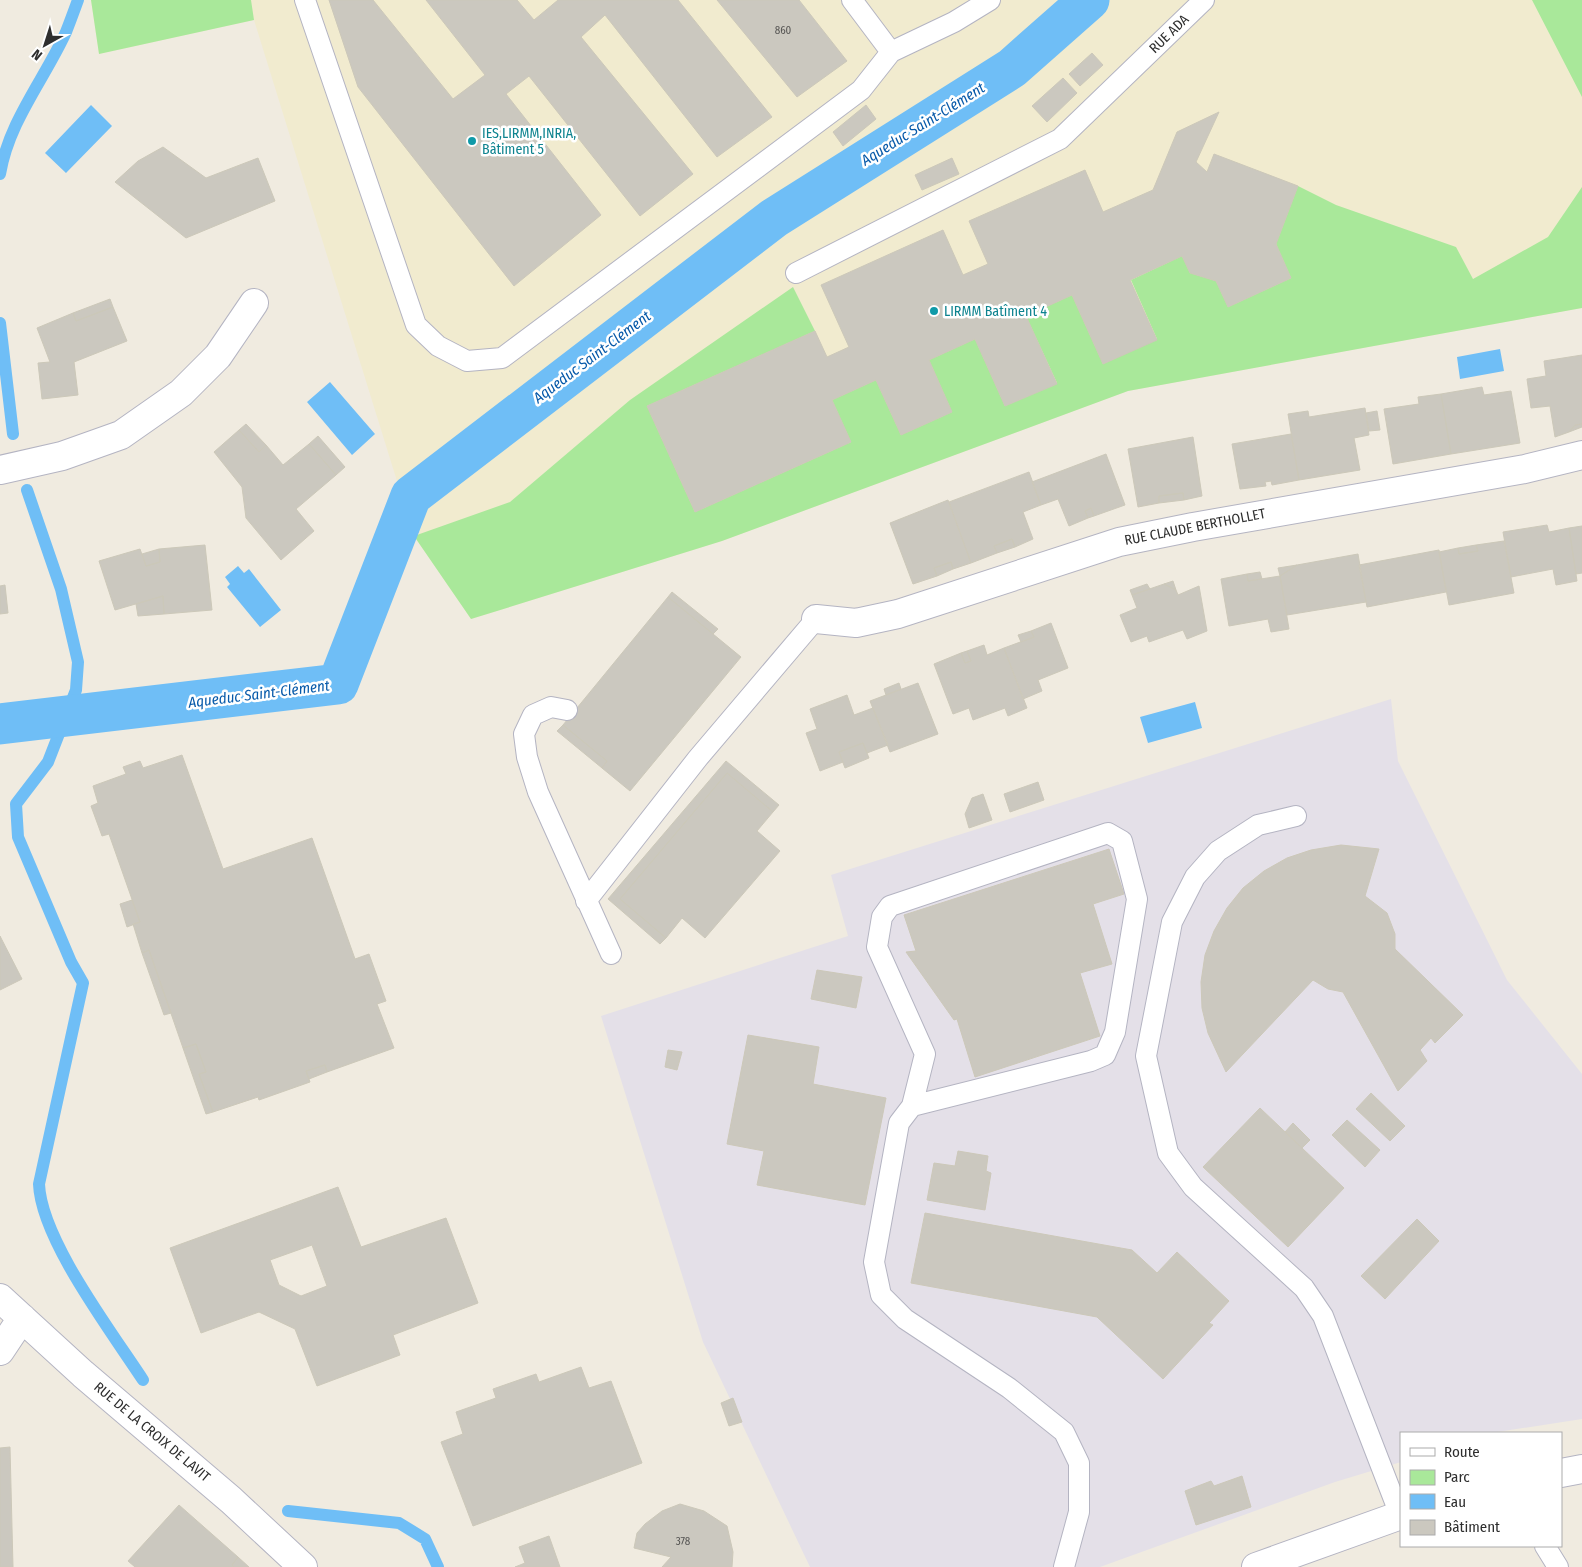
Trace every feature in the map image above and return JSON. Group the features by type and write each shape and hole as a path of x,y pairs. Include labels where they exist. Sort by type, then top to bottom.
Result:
{"street":[{"path":"0,470 62,456 121,435 181,393 218,356 254,303"},
{"name":"RUE CLAUDE BERTHOLLET","path":"816,619 856,623 898,614 1119,542 1193,527 1525,469 1582,455"},
{"name":"RUE DE LA CROIX DE LAVIT","path":"0,1298 83,1374 218,1489 303,1567"},
{"path":"0,1351 22,1318"},
{"path":"1562,1473 1582,1469"},
{"path":"1256,1567 1400,1515"}],"lane":[{"path":"305,0 416,325 438,346 467,361 502,358 861,90 891,52 954,22 990,0"},
{"path":"852,0 891,52"},
{"name":"RUE ADA","path":"796,273 1060,139 1204,0"},
{"path":"586,901 698,758 816,619"},
{"path":"567,710 551,706 533,715 524,734 528,757 538,792 611,954"},
{"path":"1296,816 1258,825 1218,851 1195,877 1172,922 1146,1056 1168,1153 1193,1188 1304,1288 1323,1316 1400,1515"},
{"path":"912,1106 1091,1061 1105,1055 1115,1032 1137,899 1122,841 1108,832 890,906 882,917 877,947 925,1054 912,1106 899,1123 874,1262 881,1295 906,1319 1009,1388 1064,1432 1079,1463 1079,1512 1064,1567"},
{"path":"1546,1547 1558,1567"}],"shaded area":[{"path":"91,0 1582,0 1582,308 1128,391 722,541 471,619 414,536 254,20 99,54"},
{"path":"1391,699 1398,761 1507,980 1582,1074 1582,1419 1498,1432 1400,1432 1400,1462 1335,1482 1100,1567 810,1567 703,1342 601,1016 848,936 831,875"}],"green space":[{"path":"91,0 251,0 254,20 99,54"},
{"path":"1532,0 1582,0 1582,97"},
{"path":"1298,186 1336,205 1456,247 1473,279 1548,237 1582,187 1582,308 1128,391 722,541 471,619 414,536 510,502 630,400 793,287 815,331 647,406 695,512 851,442 832,400 876,380 901,435 952,412 929,360 975,339 1005,406 1057,383 1026,316 1072,295 1103,364 1157,339 1131,280 1182,256 1190,273 1216,281 1228,307 1291,278 1276,244"}],"water":[{"path":"91,105 112,126 66,173 45,153"},
{"path":"1500,349 1504,371 1460,379 1457,357"},
{"path":"330,382 375,434 352,455 307,402"},
{"path":"238,566 244,573 249,569 281,610 260,627 227,587 230,584 225,577"},
{"path":"1195,702 1202,728 1148,743 1140,717"}],"building":[{"name":"IES,LIRMM,INRIA, Bâtiment 5","path":"329,0 373,0 453,99 485,75 426,0 517,0 534,20 558,0 678,0 772,117 717,157 605,15 581,37 693,174 640,216 529,76 506,94 601,215 514,286 358,87"},
{"path":"717,0 799,0 847,61 797,97"},
{"path":"1092,53 1103,65 1080,86 1069,74"},
{"path":"1063,78 1077,93 1047,122 1032,106"},
{"path":"866,105 876,119 843,146 833,132"},
{"name":"LIRMM Batîment 4","path":"1219,112 1196,162 1207,172 1214,154 1298,186 1276,244 1291,278 1228,307 1216,281 1190,273 1182,256 1130,280 1157,340 1103,364 1072,295 1026,316 1057,384 1005,406 975,339 929,360 952,412 901,435 876,380 832,400 851,442 695,512 647,406 815,331 827,357 849,347 821,285 943,230 963,275 988,264 969,221 1085,170 1103,212 1153,190 1177,132"},
{"path":"163,147 206,178 258,158 275,201 186,238 115,182 138,161"},
{"path":"952,158 959,174 922,190 915,175"},
{"path":"110,299 113,307 76,321 73,313"},
{"path":"113,307 127,341 74,362 78,395 42,399 38,363 50,362 37,328 73,313 76,321"},
{"path":"1582,355 1582,424 1575,425 1569,432 1555,437 1550,406 1531,408 1527,379 1546,376 1544,361"},
{"path":"1482,387 1484,395 1511,391 1520,443 1451,454 1441,394"},
{"path":"1441,394 1451,454 1393,464 1384,409 1419,404 1418,397"},
{"path":"1365,408 1369,435 1354,438 1360,470 1299,480 1288,414 1308,411 1309,417"},
{"path":"1377,411 1380,430 1369,431 1366,413"},
{"path":"246,424 266,445 259,452 239,430"},
{"path":"1582,424 1582,427 1569,432 1575,425"},
{"path":"239,430 259,452 266,445 283,465 309,444 336,475 296,509 314,531 281,560 246,518 242,487 214,452"},
{"path":"1291,434 1299,480 1272,485 1271,481 1265,482 1266,486 1240,489 1232,444"},
{"path":"318,436 345,467 336,475 309,444"},
{"path":"1193,437 1202,496 1184,500 1183,493 1159,496 1159,503 1138,507 1128,449"},
{"path":"1106,454 1125,505 1094,516 1091,508 1085,511 1088,518 1069,526 1058,499 1041,505 1032,482"},
{"path":"1029,472 1041,505 1023,512 1033,539 1015,547 1012,539 994,546 997,553 971,563 949,502"},
{"path":"1183,493 1184,500 1159,503 1159,496"},
{"path":"948,500 971,563 953,569 951,562 934,568 937,576 913,584 890,523"},
{"path":"1091,508 1094,516 1088,518 1085,511"},
{"path":"1547,525 1549,532 1569,528 1577,581 1556,585 1553,569 1511,577 1503,532"},
{"path":"1582,526 1582,573 1576,574 1569,528"},
{"path":"1012,539 1015,547 997,553 994,546"},
{"path":"1504,541 1514,593 1449,605 1439,552 1458,548 1459,554 1478,551 1476,545"},
{"path":"205,545 212,610 164,614 163,596 115,610 99,561 140,549 146,566 160,562 159,549"},
{"path":"1476,545 1478,551 1459,554 1458,548"},
{"path":"159,549 160,562 146,566 142,554"},
{"path":"1439,550 1446,592 1367,607 1359,565"},
{"path":"1358,554 1366,602 1287,615 1280,576 1297,565"},
{"path":"951,562 953,569 937,576 934,568"},
{"path":"1297,565 1280,576 1278,568"},
{"path":"1260,572 1262,579 1248,581 1247,574"},
{"path":"1247,574 1248,581 1280,576 1289,629 1271,632 1268,619 1229,626 1221,579"},
{"path":"1173,581 1176,590 1164,584"},
{"path":"1147,584 1150,589 1132,595 1130,590"},
{"path":"1164,584 1176,590 1178,595 1199,586 1207,631 1187,639 1183,630 1149,642 1147,636 1131,642 1120,615 1137,608 1132,595"},
{"path":"5,585 8,613 0,614 0,586"},
{"path":"672,592 718,629 713,634 668,597"},
{"path":"163,596 164,614 138,616 136,604"},
{"path":"668,597 741,657 630,791 602,768 607,761 563,725"},
{"path":"1051,623 1068,668 1038,680 1042,691 1023,699 1004,648 1034,637 1031,631"},
{"path":"1031,631 1034,637 1021,642 1018,635"},
{"path":"984,645 987,655 1004,648 1027,708 1008,716 1005,708 973,720 969,708 953,714 934,664 961,653 965,663 971,661 967,651"},
{"path":"967,651 971,661 965,663 961,653"},
{"path":"899,683 901,689 886,695 884,689"},
{"path":"918,683 938,734 890,752 870,701"},
{"path":"847,695 854,715 873,708 888,745 867,753 863,743 839,752 843,762 820,771 806,733 817,729 810,709"},
{"path":"563,725 607,761 602,768 557,731"},
{"path":"863,743 869,758 845,768 839,752"},
{"path":"182,755 223,869 312,838 355,959 369,954 386,1001 377,1004 394,1048 327,1072 325,1065 306,1071 310,1082 259,1100 258,1097 213,1112 199,1074 206,1072 196,1044 183,1048 149,950 142,953 133,924 140,922 109,834 102,836 91,806 98,803 93,786 126,774 123,767 140,761 143,768"},
{"path":"726,761 779,805 773,812 727,773 620,899 666,938 660,944 608,899"},
{"path":"727,773 773,812 757,831 780,851 705,938 682,918 666,938 620,899"},
{"path":"1038,782 1044,800 1010,812 1004,794"},
{"path":"983,794 992,820 969,828 965,814 972,798"},
{"path":"1341,845 1379,849 1365,896 1387,913 1395,934 1395,949 1463,1015 1435,1043 1431,1038 1420,1050 1427,1061 1398,1091 1343,992 1328,989 1313,980 1226,1072 1208,1033 1202,1008 1201,982 1205,955 1214,931 1227,908 1243,888 1264,871 1287,858 1311,850"},
{"path":"1109,849 1124,894 1093,904 1112,964 1080,973 1100,1036 975,1077 957,1019 954,1020 906,952 916,951 904,915"},
{"path":"132,900 140,922 127,927 120,904"},
{"path":"0,936 22,979 0,990"},
{"path":"149,950 171,1013 164,1015 142,953"},
{"path":"817,970 862,977 856,1008 811,999"},
{"path":"748,1035 819,1047 813,1084 886,1098 865,1205 757,1185 764,1151 727,1144"},
{"path":"196,1044 206,1072 199,1074 213,1112 206,1114 183,1048"},
{"path":"668,1050 682,1052 677,1070 665,1067"},
{"path":"325,1065 327,1072 309,1079 306,1071"},
{"path":"1371,1093 1405,1126 1390,1141 1356,1109"},
{"path":"1260,1108 1344,1188 1288,1247 1203,1167"},
{"path":"1347,1120 1380,1150 1365,1167 1332,1135"},
{"path":"1293,1123 1310,1140 1302,1148 1285,1132"},
{"path":"958,1151 988,1156 986,1171 991,1173 985,1210 927,1200 934,1163 955,1166"},
{"path":"338,1187 361,1247 446,1218 478,1303 393,1335 400,1355 317,1386 295,1329 259,1312 201,1333 170,1248","holes":["312,1245 327,1286 301,1296 279,1285 270,1260"]},
{"path":"925,1213 1132,1250 1157,1273 1177,1252 1229,1301 1209,1323 1213,1325 1163,1379 1097,1317 911,1283"},
{"path":"1417,1219 1439,1241 1385,1299 1361,1276"},
{"path":"581,1367 589,1388 611,1381 642,1463 473,1526 441,1442 463,1434 456,1412 496,1398 493,1389 536,1374 539,1382"},
{"path":"733,1398 742,1422 729,1426 721,1403"},
{"path":"10,1447 13,1567 0,1567 0,1448"},
{"path":"1242,1476 1251,1507 1196,1525 1185,1491 1211,1481 1214,1486"},
{"path":"680,1504 704,1511 727,1526 733,1552 732,1567 662,1567 671,1557 634,1548 637,1533 645,1524 662,1511"},
{"path":"179,1505 238,1557 232,1565 234,1567 135,1567 128,1561"},
{"path":"549,1536 560,1567 515,1567 525,1563 519,1547"},
{"path":"238,1557 249,1567 234,1567 232,1565"}],"waterway":[{"path":"0,174 11,136 19,118 57,50 78,0"},
{"name":"Aqueduc Saint-Clément","path":"0,724 338,684 411,496 774,218 1012,68 1089,0"},
{"path":"0,323 13,434"},
{"path":"27,490 61,589 78,662 76,690 48,762 16,804 18,837 71,962 83,983 39,1184 43,1206 64,1257 143,1380"},
{"path":"288,1511 399,1523 425,1539 438,1567"}],"place":[{"name":"IES,LIRMM,INRIA, Bâtiment 5","path":"472,141"},
{"name":"LIRMM Batîment 4","path":"934,311"}]}
